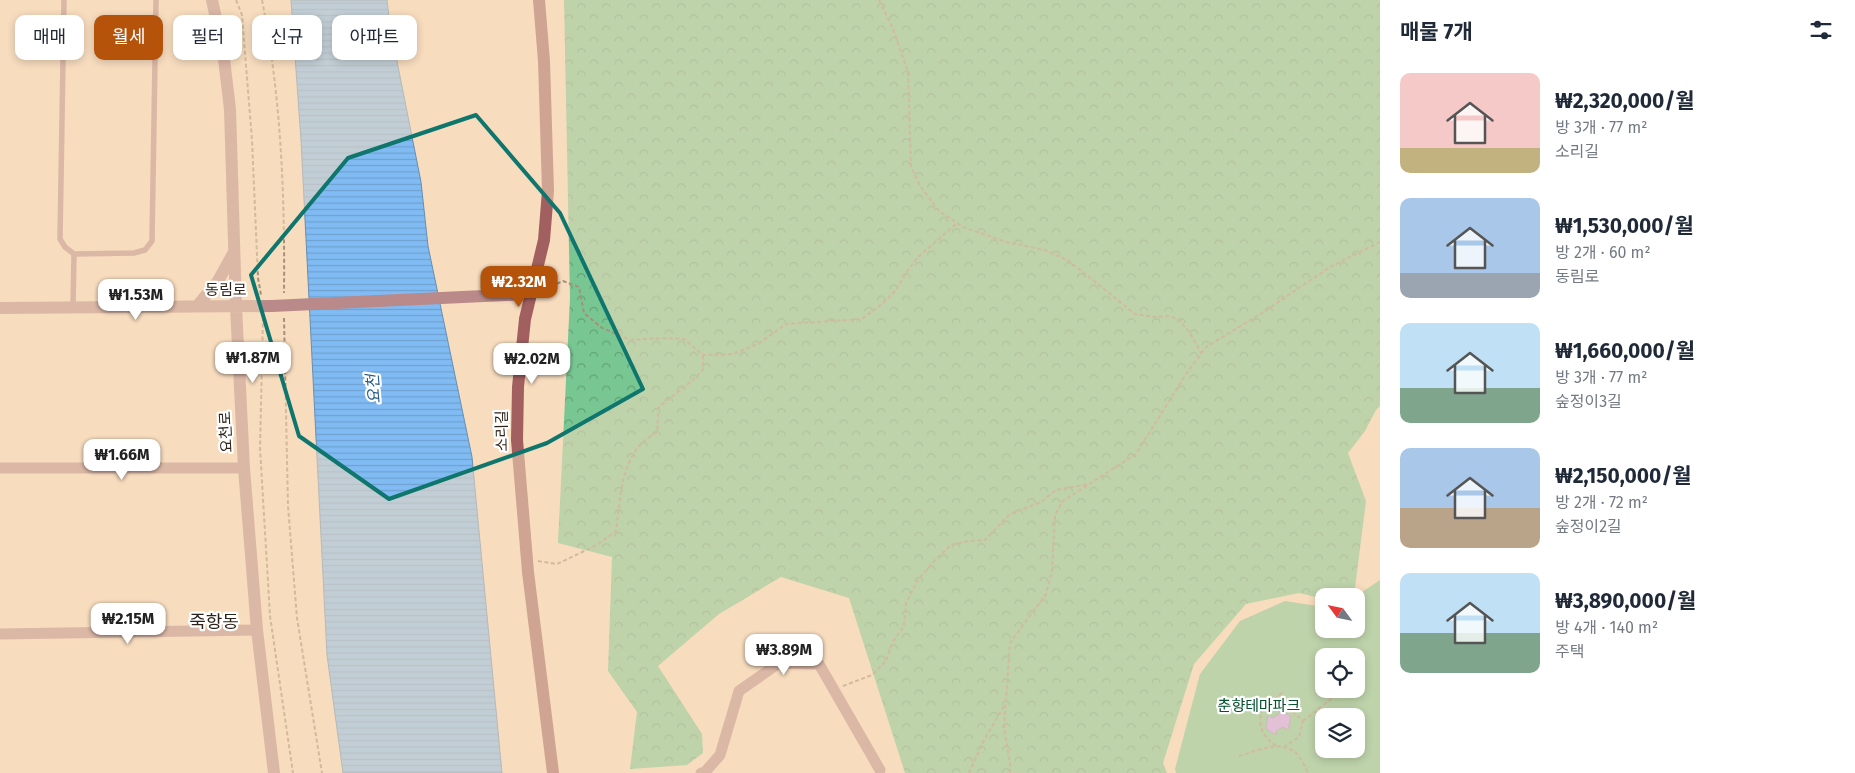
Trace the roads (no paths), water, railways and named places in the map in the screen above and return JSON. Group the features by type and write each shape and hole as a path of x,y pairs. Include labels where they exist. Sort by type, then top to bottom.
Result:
{"main road":[{"name":"소리길","path":"539,0 544,61 548,191 544,240 525,319 521,349 518,440 527,564 553,773"}],"street":[{"name":"요천로","path":"212,0 223,51 230,108 236,249 236,307 244,468 256,630 274,773"},
{"path":"197,306 218,281 236,249"},
{"name":"동림로","path":"0,308 276,306 531,294"},
{"path":"0,468 244,468"},
{"path":"0,634 256,630"},
{"path":"702,773 720,755 739,691 779,663 819,664 880,770"}],"lane":[{"path":"63,15 64,0"},
{"path":"63,60 60,239 65,247 74,254 134,253 145,250 152,241 156,0"},
{"path":"73,308 74,254"}],"water":[{"name":"요천","path":"291,0 387,0 389,15 332,15 332,60 397,60 421,182 428,246 472,457 502,773 343,773 327,655 295,60 322,60 322,15 292,15"}],"district":[{"name":"죽항동","path":"214,622"}],"park label":[{"name":"춘향테마파크","path":"1259,706"}]}
